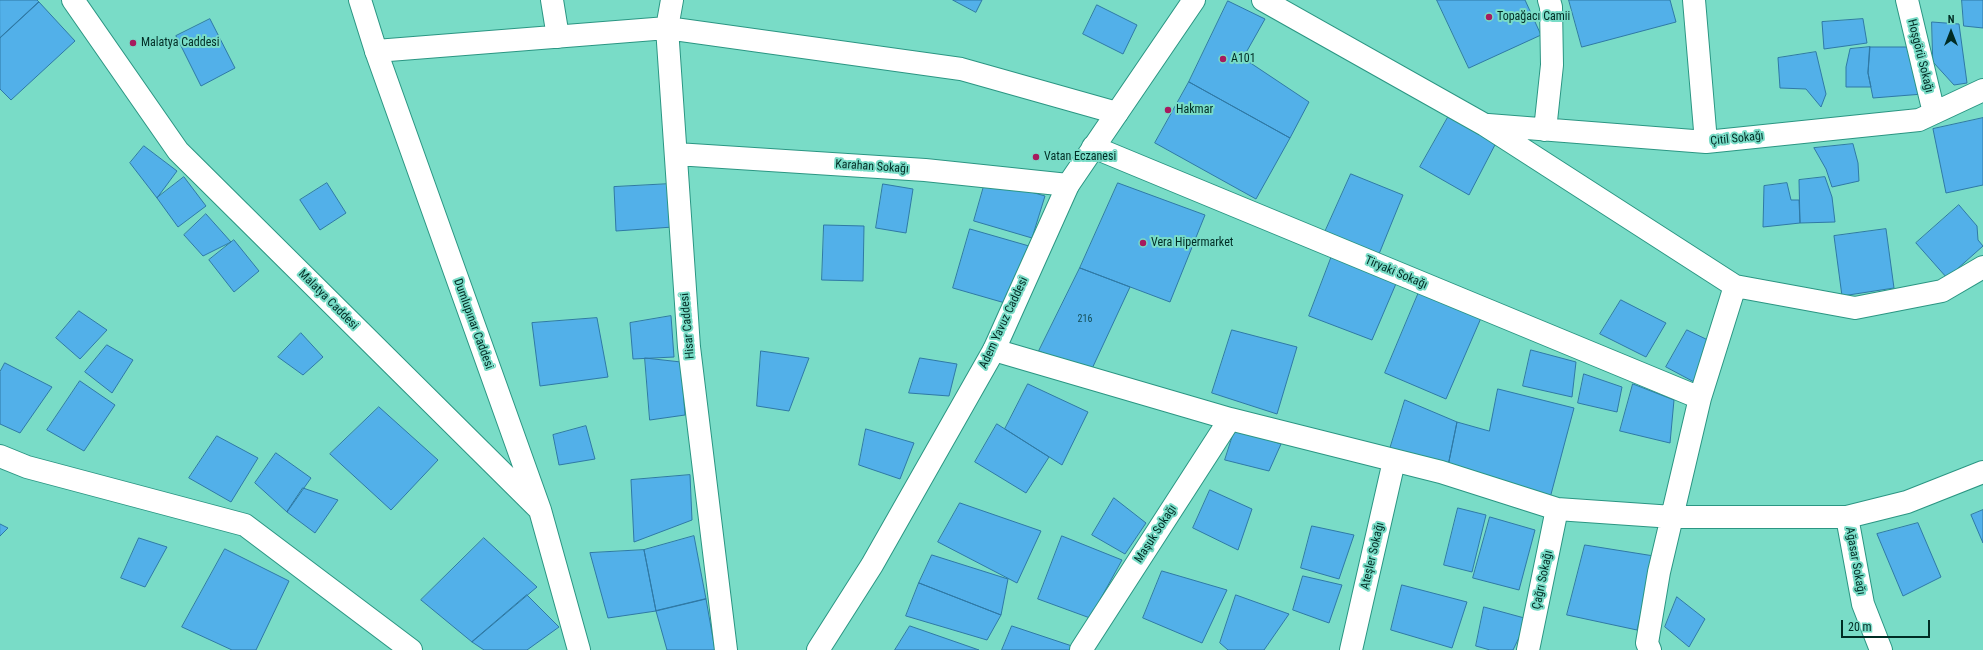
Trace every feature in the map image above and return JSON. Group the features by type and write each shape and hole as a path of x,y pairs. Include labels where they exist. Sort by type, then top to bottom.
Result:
{"street":[{"name":"Malatya Caddesi","path":"73,0 178,152 540,510"},
{"name":"Dumlupınar Caddesi","path":"360,0 376,52 540,510 579,650"},
{"path":"552,0 558,37"},
{"name":"Hisar Caddesi","path":"672,0 667,28 689,346 726,650"},
{"name":"Adem Yavuz Caddesi","path":"818,650 872,565 994,350 1068,185 1093,146 1194,0"},
{"path":"1263,0 1485,125 1735,286 1855,308 1942,291 1983,267"},
{"path":"1545,130 1552,65 1551,7 1549,0"},
{"path":"1694,0 1706,142"},
{"name":"Hoşgörü Sokağı","path":"1906,0 1934,113"},
{"path":"376,52 667,28 961,69 1117,113"},
{"name":"Çitil Sokağı","path":"1485,125 1706,142 1919,120 1983,90"},
{"name":"Tiryaki Sokağı","path":"1093,146 1700,398"},
{"name":"Karahan Sokağı","path":"676,154 925,170 1068,185"},
{"path":"1650,650 1647,643 1659,572 1700,398 1735,286"},
{"path":"994,350 1230,419 1441,472 1557,509 1673,517 1847,517 1907,502 1983,472"},
{"name":"Maşuk Sokağı","path":"1081,650 1230,419"},
{"path":"0,456 27,467 245,525 411,650"},
{"name":"Ateşler Sokağı","path":"1352,650 1394,461"},
{"name":"Çağrı Sokağı","path":"1528,650 1557,509"},
{"name":"Ağasar Sokağı","path":"1847,517 1863,604 1881,650"}],"building":[{"path":"0,0 37,0 39,2 0,38"},
{"path":"953,0 982,0 976,12"},
{"name":"Topağacı Camii","path":"1437,0 1525,0 1541,35 1469,68"},
{"path":"1569,0 1670,0 1676,22 1582,47"},
{"path":"1962,0 1983,0 1983,28 1964,26"},
{"path":"1228,1 1265,19 1243,58 1309,102 1290,138 1189,82"},
{"path":"39,2 75,41 11,100 0,89 0,38"},
{"path":"1097,5 1137,25 1123,54 1083,34"},
{"path":"210,19 235,68 201,86 176,36"},
{"path":"1863,19 1867,43 1824,49 1822,22"},
{"path":"1932,22 1959,24 1967,83 1954,85 1933,62"},
{"path":"1870,47 1911,47 1923,94 1873,98 1868,73"},
{"path":"1870,47 1868,73 1871,87 1846,87 1846,67 1850,49"},
{"path":"1816,52 1826,94 1821,107 1806,89 1780,88 1778,58"},
{"path":"1189,82 1290,138 1256,199 1155,143"},
{"path":"1451,112 1498,139 1469,195 1420,167"},
{"path":"1983,118 1983,185 1946,193 1933,129"},
{"path":"1853,144 1858,163 1859,181 1832,187 1826,169 1814,148"},
{"path":"144,146 177,171 157,198 130,163"},
{"path":"1351,174 1403,195 1379,254 1325,232"},
{"path":"184,177 206,206 178,227 157,198"},
{"path":"1825,177 1832,197 1835,222 1800,223 1799,180"},
{"path":"986,179 1045,196 1032,238 974,221"},
{"path":"327,183 346,213 320,230 300,200"},
{"path":"1118,183 1205,215 1170,302 1080,268"},
{"path":"1787,183 1791,200 1799,200 1800,223 1763,227 1764,186"},
{"path":"670,184 673,227 616,231 614,187"},
{"path":"883,184 913,189 906,233 876,228"},
{"path":"1959,205 1977,226 1978,240 1983,246 1947,278 1916,243"},
{"path":"206,214 231,242 203,256 184,235"},
{"path":"824,225 864,226 863,281 822,280"},
{"path":"970,229 1029,246 1012,305 953,288"},
{"path":"1886,229 1894,288 1842,296 1834,236"},
{"path":"234,240 259,271 234,292 209,260"},
{"path":"1333,253 1398,279 1372,340 1309,316"},
{"path":"1080,268 1130,287 1090,373 1039,351"},
{"path":"1419,292 1481,318 1446,399 1385,373"},
{"path":"1621,300 1666,323 1646,357 1600,334"},
{"path":"79,311 107,330 80,359 56,338"},
{"path":"671,316 674,357 633,359 630,323"},
{"path":"597,318 608,377 540,386 532,323"},
{"path":"1232,330 1297,347 1277,414 1212,393"},
{"path":"1687,330 1710,341 1696,383 1666,367"},
{"path":"301,333 323,357 303,375 278,357"},
{"path":"107,345 133,360 112,393 85,372"},
{"path":"1531,350 1576,362 1572,397 1523,386"},
{"path":"761,351 809,358 789,411 757,406"},
{"path":"645,358 681,362 685,415 650,420"},
{"path":"920,358 957,364 949,396 909,393"},
{"path":"5,363 52,387 20,433 0,424 0,372"},
{"path":"1584,374 1622,387 1617,412 1578,403"},
{"path":"80,381 115,405 84,451 47,430"},
{"path":"1028,384 1088,412 1062,465 1005,429"},
{"path":"1633,384 1674,400 1670,443 1620,431"},
{"path":"1498,389 1574,408 1550,498 1448,466 1457,422 1489,431"},
{"path":"1405,400 1457,422 1448,466 1390,449"},
{"path":"379,407 438,460 391,510 330,454"},
{"path":"997,424 1049,457 1026,493 975,462"},
{"path":"586,426 595,459 559,465 553,435"},
{"path":"866,429 914,443 900,479 859,465"},
{"path":"1235,429 1281,444 1269,471 1225,460"},
{"path":"217,436 258,458 231,502 189,478"},
{"path":"276,453 311,478 287,512 255,483"},
{"path":"690,475 692,520 634,542 631,480"},
{"path":"303,488 338,500 315,533 287,512"},
{"path":"1210,490 1252,509 1238,550 1193,528"},
{"path":"1114,498 1146,523 1125,554 1092,535"},
{"path":"960,503 1041,531 1017,583 938,542"},
{"path":"1458,508 1486,515 1472,572 1444,565"},
{"path":"1983,510 1983,543 1971,515"},
{"path":"1490,517 1535,530 1519,590 1473,578"},
{"path":"1918,523 1941,577 1903,596 1877,534"},
{"path":"0,524 8,528 0,536"},
{"path":"1312,526 1354,535 1339,579 1301,568"},
{"path":"694,536 706,599 656,611 644,550"},
{"path":"1062,536 1122,560 1090,618 1038,599"},
{"path":"139,538 167,547 145,587 121,578"},
{"path":"484,538 537,587 472,642 421,600"},
{"path":"1585,545 1654,556 1637,630 1567,615"},
{"path":"225,549 289,581 256,650 232,650 182,627"},
{"path":"644,550 656,611 608,618 590,553"},
{"path":"932,555 1008,579 1001,615 919,583"},
{"path":"1162,571 1227,590 1202,643 1143,618"},
{"path":"1303,576 1342,585 1329,623 1293,610"},
{"path":"919,583 1001,615 987,640 906,616"},
{"path":"1402,585 1467,602 1452,648 1391,630"},
{"path":"527,595 559,627 527,650 484,650 472,642"},
{"path":"1236,595 1289,614 1264,650 1228,650 1220,643"},
{"path":"1677,597 1705,619 1689,647 1665,627"},
{"path":"706,599 715,650 667,650 656,611"},
{"path":"1484,607 1528,619 1513,650 1490,650 1476,646"},
{"path":"910,626 979,650 895,650"},
{"path":"1012,626 1072,646 1070,650 1002,650"}],"place":[{"name":"Topağacı Camii","path":"1489,17"},
{"name":"Malatya Caddesi","path":"133,43"},
{"name":"A101","path":"1223,59"},
{"name":"Hakmar","path":"1168,110"},
{"name":"Vatan Eczanesi","path":"1036,157"},
{"name":"Vera Hipermarket","path":"1143,243"}]}
